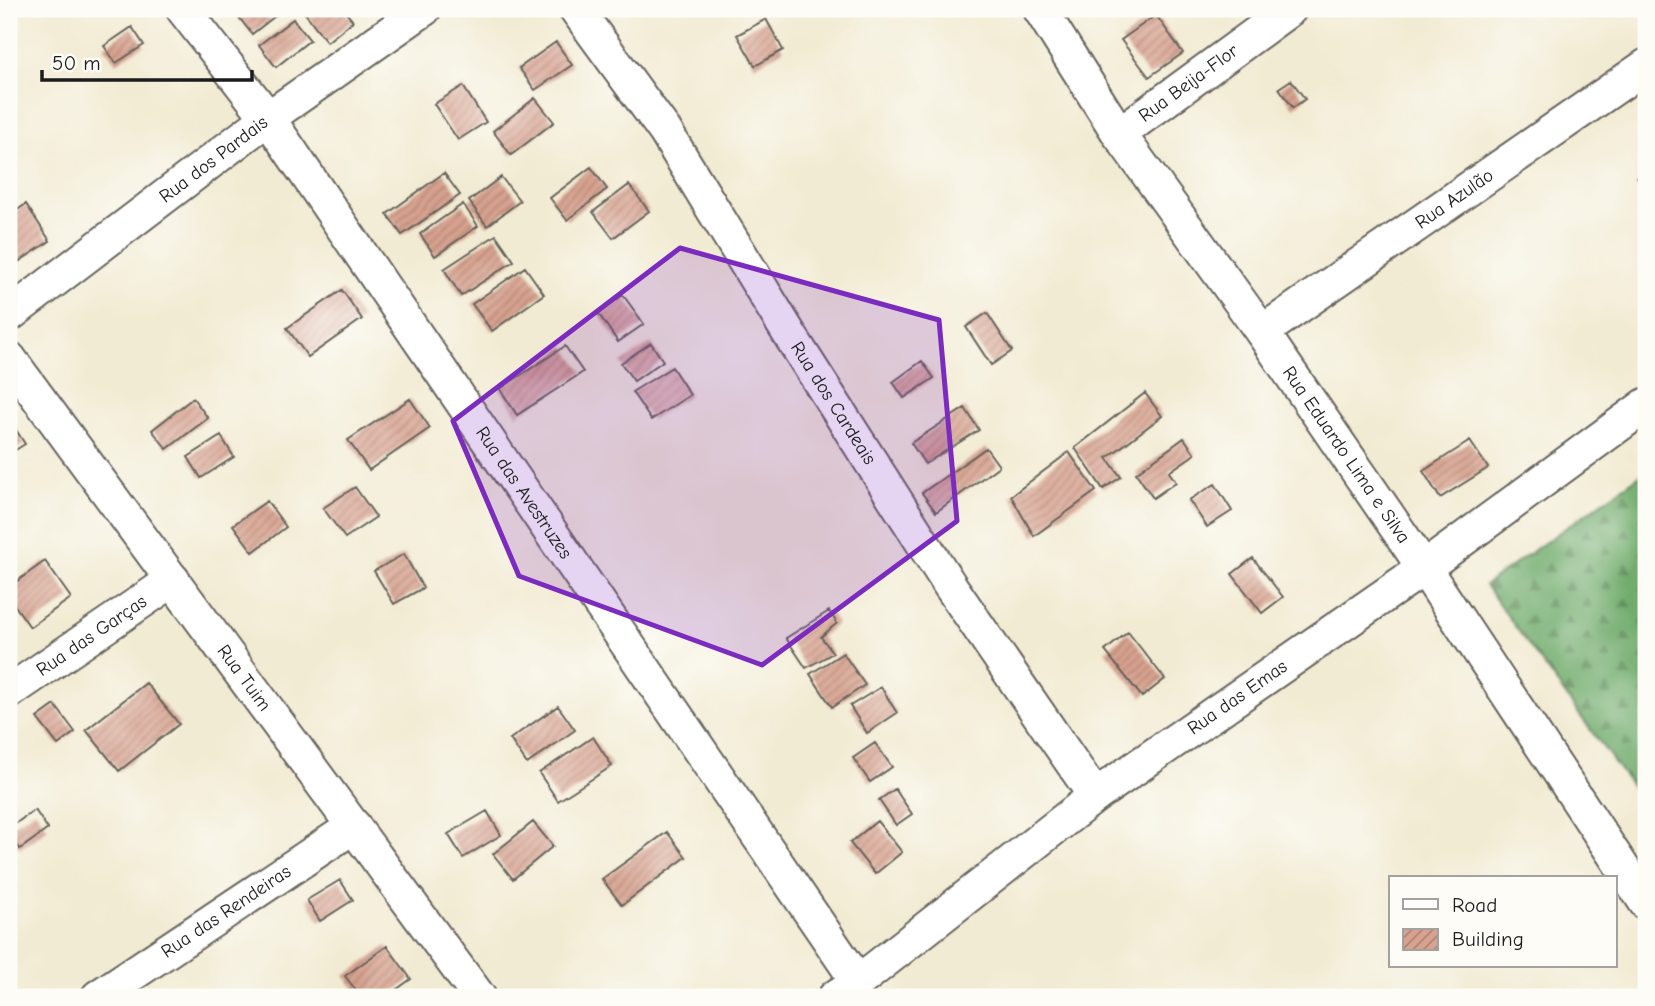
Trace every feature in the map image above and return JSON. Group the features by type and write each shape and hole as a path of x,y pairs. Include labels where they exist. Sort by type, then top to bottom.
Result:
{"street":[{"name":"Rua das Avestruzes","path":"183,9 268,118 847,989"},
{"name":"Rua dos Pardais","path":"9,315 268,118 424,9"},
{"name":"Rua dos Cardeais","path":"576,9 665,131 793,340 951,587 1095,796"},
{"name":"Rua Eduardo Lima e Silva","path":"1040,9 1119,134 1262,332 1424,568 1646,903"},
{"name":"Rua Beija-Flor","path":"1119,134 1290,9"},
{"name":"Rua Azulão","path":"1262,332 1646,66"},
{"name":"Rua Tuim","path":"9,358 479,997"},
{"name":"Rua das Emas","path":"847,989 1095,796 1424,568 1646,405"},
{"name":"Rua das Garças","path":"9,692 173,580"},
{"name":"Rua das Rendeiras","path":"98,997 354,826"}],"highlighted area":[{"path":"680,248 939,320 957,521 762,665 519,576 453,421"}],"green space":[{"path":"1646,471 1646,806 1485,585"}],"building":[{"path":"284,9 252,34 234,11"},
{"path":"302,9 343,9 353,21 327,42"},
{"path":"1156,15 1183,53 1149,77 1121,40"},
{"path":"293,19 310,40 276,67 259,45"},
{"path":"766,19 783,50 755,66 737,35"},
{"path":"132,27 144,45 116,63 104,46"},
{"path":"556,42 572,65 535,90 519,68"},
{"path":"1291,80 1305,99 1293,108 1279,88"},
{"path":"463,86 486,122 458,140 434,104"},
{"path":"535,98 554,122 511,155 493,131"},
{"path":"591,167 607,189 567,220 550,198"},
{"path":"1646,170 1646,190 1637,177"},
{"path":"444,173 460,195 402,235 387,214"},
{"path":"501,177 520,201 487,226 469,201"},
{"path":"629,185 649,211 613,238 593,212"},
{"path":"26,204 50,241 15,264 9,255 9,216"},
{"path":"463,204 478,226 435,256 420,234"},
{"path":"496,235 514,261 461,296 444,269"},
{"path":"525,267 544,294 492,331 472,304"},
{"path":"342,290 362,319 308,357 287,328"},
{"path":"623,295 644,324 618,342 598,313"},
{"path":"987,313 1012,351 991,365 966,327"},
{"path":"651,343 663,361 634,381 621,363"},
{"path":"565,346 583,372 517,415 500,389"},
{"path":"922,361 934,378 904,398 893,382"},
{"path":"672,367 690,395 651,420 632,392"},
{"path":"1145,393 1162,416 1107,458 1121,477 1103,489 1075,448"},
{"path":"193,398 208,418 167,449 152,430"},
{"path":"410,399 430,428 369,470 348,440"},
{"path":"965,408 979,430 925,464 911,443"},
{"path":"9,419 25,444 9,454"},
{"path":"221,436 234,457 201,478 188,457"},
{"path":"1184,438 1195,454 1169,472 1176,482 1153,498 1136,473"},
{"path":"1470,441 1488,468 1440,498 1423,471"},
{"path":"986,448 999,466 936,512 922,493"},
{"path":"1069,452 1096,491 1034,536 1011,496"},
{"path":"1215,484 1232,511 1207,527 1189,500"},
{"path":"355,487 376,517 345,538 323,508"},
{"path":"267,501 286,527 253,552 233,525"},
{"path":"404,554 423,588 394,604 374,571"},
{"path":"1253,558 1283,597 1262,613 1232,574"},
{"path":"45,561 71,598 30,627 9,597 9,587"},
{"path":"829,611 837,623 821,637 833,653 806,668 786,638"},
{"path":"1128,632 1165,679 1142,697 1105,651"},
{"path":"843,653 865,685 832,707 810,674"},
{"path":"146,683 179,724 119,771 86,730"},
{"path":"881,687 897,713 867,733 850,706"},
{"path":"55,705 75,732 58,745 37,718"},
{"path":"558,706 575,730 527,764 510,739"},
{"path":"593,737 612,766 558,801 539,773"},
{"path":"875,743 892,767 870,782 853,758"},
{"path":"895,789 912,814 896,825 879,800"},
{"path":"35,810 48,829 20,849 9,834 9,828"},
{"path":"487,811 501,835 463,858 448,834"},
{"path":"877,821 902,852 875,874 850,843"},
{"path":"533,822 553,846 513,879 493,854"},
{"path":"667,832 686,857 622,905 602,879"},
{"path":"340,880 353,900 320,921 307,900"},
{"path":"387,946 411,979 386,997 361,997 345,976"}]}
